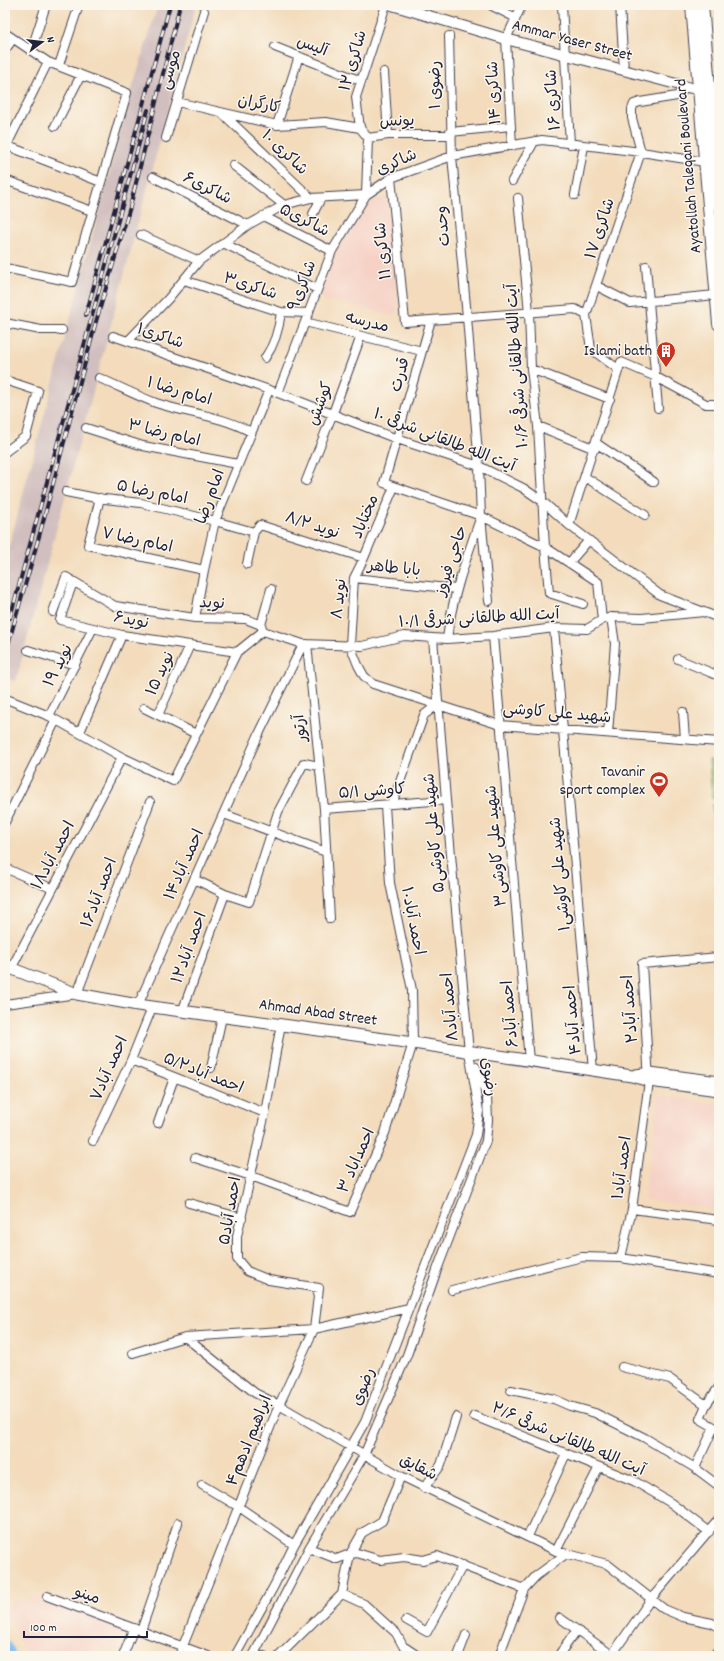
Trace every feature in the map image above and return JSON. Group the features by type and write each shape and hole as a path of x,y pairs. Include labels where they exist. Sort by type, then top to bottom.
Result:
{"main road":[{"name":"Ayatollah Taleqani Boulevard","path":"692,5 699,90 713,162 719,203"},
{"name":"Ayatollah Taleqani Boulevard","path":"702,5 714,97 713,162 716,295 719,324"},
{"name":"Ahmad Abad Street","path":"8,968 77,994 152,1008 281,1024 632,1076 719,1082"},
{"name":"Ahmad Abad Street","path":"649,1077 719,1090"},
{"path":"716,1656 719,1652"}],"street":[{"path":"31,51 46,5"},
{"path":"59,65 79,5"},
{"name":"شاکری ۱۲","path":"360,128 356,97 386,5"},
{"name":"Ammar Yaser Street","path":"392,5 506,39 699,90"},
{"path":"490,5 516,18"},
{"path":"506,39 522,5"},
{"name":"شاکری ۱۶","path":"562,5 570,144"},
{"path":"620,5 624,70"},
{"name":"موسی","path":"166,138 204,11"},
{"path":"5,34 48,62 59,65 127,93 72,282 5,268"},
{"name":"رضوی ۱","path":"449,36 451,134"},
{"path":"5,50 13,39"},
{"name":"شاکری ۱۴","path":"506,39 512,146"},
{"name":"آلیس","path":"275,47 361,81"},
{"path":"277,125 299,56"},
{"path":"48,62 6,147 101,182"},
{"path":"384,72 388,135"},
{"path":"55,126 81,75"},
{"path":"640,152 632,118 633,106 640,102 677,96 687,87"},
{"name":"کارگران","path":"177,102 277,125 326,122 360,128"},
{"name":"شاکری ۱۰","path":"221,112 311,198"},
{"name":"یونس","path":"368,138 388,135 451,134 511,126"},
{"path":"360,128 368,138 366,195"},
{"name":"وحدت","path":"451,134 489,601"},
{"name":"شاکری","path":"128,341 168,299 199,261 248,225 284,205 311,198 366,195 391,178 452,156 542,140 713,162"},
{"path":"512,181 534,142"},
{"path":"576,195 584,146"},
{"name":"شاکری ۱۷","path":"586,315 597,286 640,152"},
{"path":"233,165 284,205"},
{"name":"شاکری۶","path":"153,177 248,225"},
{"name":"شاکری ۱۱","path":"391,178 405,322 431,320"},
{"path":"5,180 92,211"},
{"name":"شاکری۹","path":"278,393 332,251 366,195"},
{"path":"313,214 321,198"},
{"name":"آیت الله طالقانی شرقی ۱۰/۶","path":"518,198 529,312 531,369 538,426 545,547 550,593 583,604"},
{"name":"شاکری۵","path":"263,216 332,251"},
{"path":"141,235 199,261"},
{"path":"223,243 318,289"},
{"path":"646,266 658,408"},
{"name":"شاکری۳","path":"184,280 281,312 309,313"},
{"path":"597,286 630,304 716,295"},
{"path":"431,320 575,309 586,315 591,350 618,369"},
{"path":"265,358 273,346 279,329 281,312"},
{"name":"قدرت","path":"394,487 384,483 431,320"},
{"name":"مدرسه","path":"305,322 422,351"},
{"path":"5,323 41,330 62,330"},
{"name":"شاکری۱","path":"113,336 199,366"},
{"name":"کوشش","path":"306,481 361,336"},
{"path":"569,525 621,362 656,377 706,404 719,404"},
{"name":"آیت الله طالقانی شرقی ۱۰","path":"199,366 333,413 397,439 479,466 523,488 542,501 569,525 660,595 719,618"},
{"path":"531,369 610,399"},
{"name":"امام رضا ۱","path":"99,378 156,402 220,418 251,432"},
{"path":"5,380 38,391 26,436 5,452"},
{"name":"امام رضا","path":"195,618 215,521 269,390"},
{"path":"538,426 595,446 654,482"},
{"name":"امام رضا ۳","path":"86,428 143,446 238,464"},
{"path":"585,477 645,515"},
{"path":"394,487 481,516 545,547 598,582 602,620"},
{"name":"مختاباد","path":"364,558 394,487"},
{"name":"امام رضا ۵","path":"66,492 141,503 254,532"},
{"name":"امام رضا ۷","path":"100,498 88,545 204,570"},
{"name":"حاجی فیروز","path":"447,639 450,613 456,589 481,516"},
{"name":"نوید ۸/۲","path":"254,532 260,525 364,558"},
{"path":"247,564 254,532"},
{"path":"569,563 588,540"},
{"name":"نوید ۸","path":"350,645 354,578 364,558"},
{"path":"53,612 66,577 73,582"},
{"name":"بابا طاهر","path":"354,578 456,589"},
{"name":"نوید","path":"73,582 114,606 195,618 246,619 262,628 305,644 350,645"},
{"name":"نوید۶","path":"73,582 60,620 122,635 237,652"},
{"path":"9,700 53,718 122,757 173,781 237,652 262,628 271,589"},
{"name":"آیت الله طالقانی شرقی ۱۰/۱","path":"350,645 362,646 404,636 447,639 493,636 554,628 587,629 602,620 611,618 642,618 704,612"},
{"path":"608,733 615,644 611,618"},
{"name":"نوید ۱۹","path":"5,822 93,628"},
{"name":"شهید علی کاوشی۱","path":"554,628 584,968"},
{"path":"80,732 122,635"},
{"name":"شهید علی کاوشی۳","path":"493,636 521,966"},
{"name":"شهید علی کاوشی۵","path":"433,638 437,705 461,959"},
{"name":"احمد آباد۱۴","path":"138,1005 258,736 305,644"},
{"name":"آرتور","path":"305,644 324,809 330,919"},
{"name":"نوید ۱۵","path":"158,715 190,645"},
{"name":"شهید علی کاوشی","path":"350,645 364,676 372,684 500,724 719,742"},
{"path":"28,650 75,665"},
{"path":"678,659 719,676"},
{"path":"389,804 424,715 437,705"},
{"path":"144,708 196,734"},
{"path":"683,712 685,739"},
{"name":"احمد آباد۱۸","path":"8,968 53,889 122,757"},
{"path":"194,879 225,894 249,902 278,812 304,763 319,766"},
{"name":"کاوشی ۵/۱","path":"324,809 446,800"},
{"name":"احمد آباد۱۶","path":"77,994 150,802"},
{"name":"احمد آباد۱۰","path":"389,804 390,883 412,990 413,1043"},
{"path":"224,814 326,852"},
{"path":"5,868 53,889"},
{"name":"احمد آباد۱۲","path":"182,1012 225,894"},
{"name":"احمد آباد۲","path":"649,1077 642,964 719,956"},
{"name":"احمد آباد۸","path":"461,959 469,1052"},
{"name":"احمد آباد۶","path":"521,966 528,1061"},
{"name":"احمد آباد۴","path":"584,968 593,1070"},
{"path":"5,1004 77,994"},
{"name":"احمد آباد۷","path":"93,1141 131,1060 152,1008"},
{"path":"211,1068 222,1017"},
{"name":"احمد آباد۵","path":"281,1024 265,1113 237,1236 237,1259 247,1271 269,1280 319,1288 314,1329"},
{"name":"احمداباد ۳","path":"251,1176 350,1212 385,1133 413,1043"},
{"name":"رضوی","path":"235,1656 274,1586 294,1544 365,1422 476,1135 480,1111 469,1052"},
{"name":"رضوی","path":"253,1656 309,1548 364,1455 407,1355 437,1270 486,1141 488,1120 487,1097 469,1052"},
{"name":"احمد آباد۵/۲","path":"131,1060 265,1113"},
{"name":"احمد آباد۱","path":"621,1258 632,1209 649,1077"},
{"path":"158,1123 174,1078"},
{"path":"196,1158 251,1176"},
{"path":"188,1203 242,1218"},
{"path":"632,1209 719,1220"},
{"path":"452,1290 582,1256 621,1258 719,1274"},
{"path":"133,1352 185,1337 314,1329 409,1308"},
{"name":"ابراهیم ادهم۴","path":"179,1656 279,1405 314,1329"},
{"name":"شقایق","path":"185,1337 255,1393 279,1405 401,1476 528,1536 556,1551 607,1564 664,1609 683,1618 712,1623 719,1627"},
{"path":"622,1367 670,1379 706,1405"},
{"path":"695,1468 714,1427 700,1419 706,1405 719,1387"},
{"path":"511,1390 554,1398 570,1406 595,1413 645,1438 695,1468 719,1486"},
{"name":"آیت الله طالقانی شرقی ۲/۶","path":"474,1416 634,1481 671,1503 709,1532"},
{"path":"424,1488 440,1465 456,1417"},
{"path":"528,1536 566,1454"},
{"path":"556,1551 599,1467"},
{"path":"279,1656 342,1594 350,1554 362,1533 382,1521 401,1476"},
{"path":"202,1485 239,1507 294,1544"},
{"path":"560,1618 611,1656 651,1599 719,1519"},
{"path":"123,1656 137,1630 178,1523"},
{"path":"309,1548 337,1559 357,1553 380,1560 404,1557 423,1560 438,1556 524,1589"},
{"path":"499,1656 524,1589 536,1576 566,1554"},
{"path":"406,1620 427,1632 463,1565"},
{"path":"274,1586 286,1592"},
{"path":"342,1594 364,1604 396,1633 403,1646 418,1656"},
{"name":"مینو","path":"47,1596 208,1656"},
{"path":"558,1656 577,1630"},
{"path":"458,1656 466,1634"},
{"path":"253,1656 264,1656"}],"shaded area":[{"path":"158,5 196,5 16,681 5,679 5,561 132,89"},
{"path":"386,197 398,310 393,315 322,299 319,294 333,257 371,201"},
{"path":"659,1095 719,1104 719,1210 644,1199"},
{"path":"44,1597 124,1627 117,1649 99,1647 86,1656 26,1656 7,1614 10,1602"}],"green space":[{"path":"709,760 719,761 719,798 712,799"},
{"path":"719,804 719,842 715,842 712,805"}],"waterway":[{"path":"5,1643 11,1656"}],"railway":[{"path":"86,315 170,5"},
{"path":"5,655 40,533 95,325 130,207 180,5"},
{"path":"10,618 148,110"}],"place":[{"name":"Islami bath","path":"666,368"},
{"name":"Tavanir sport complex","path":"659,798"}]}
